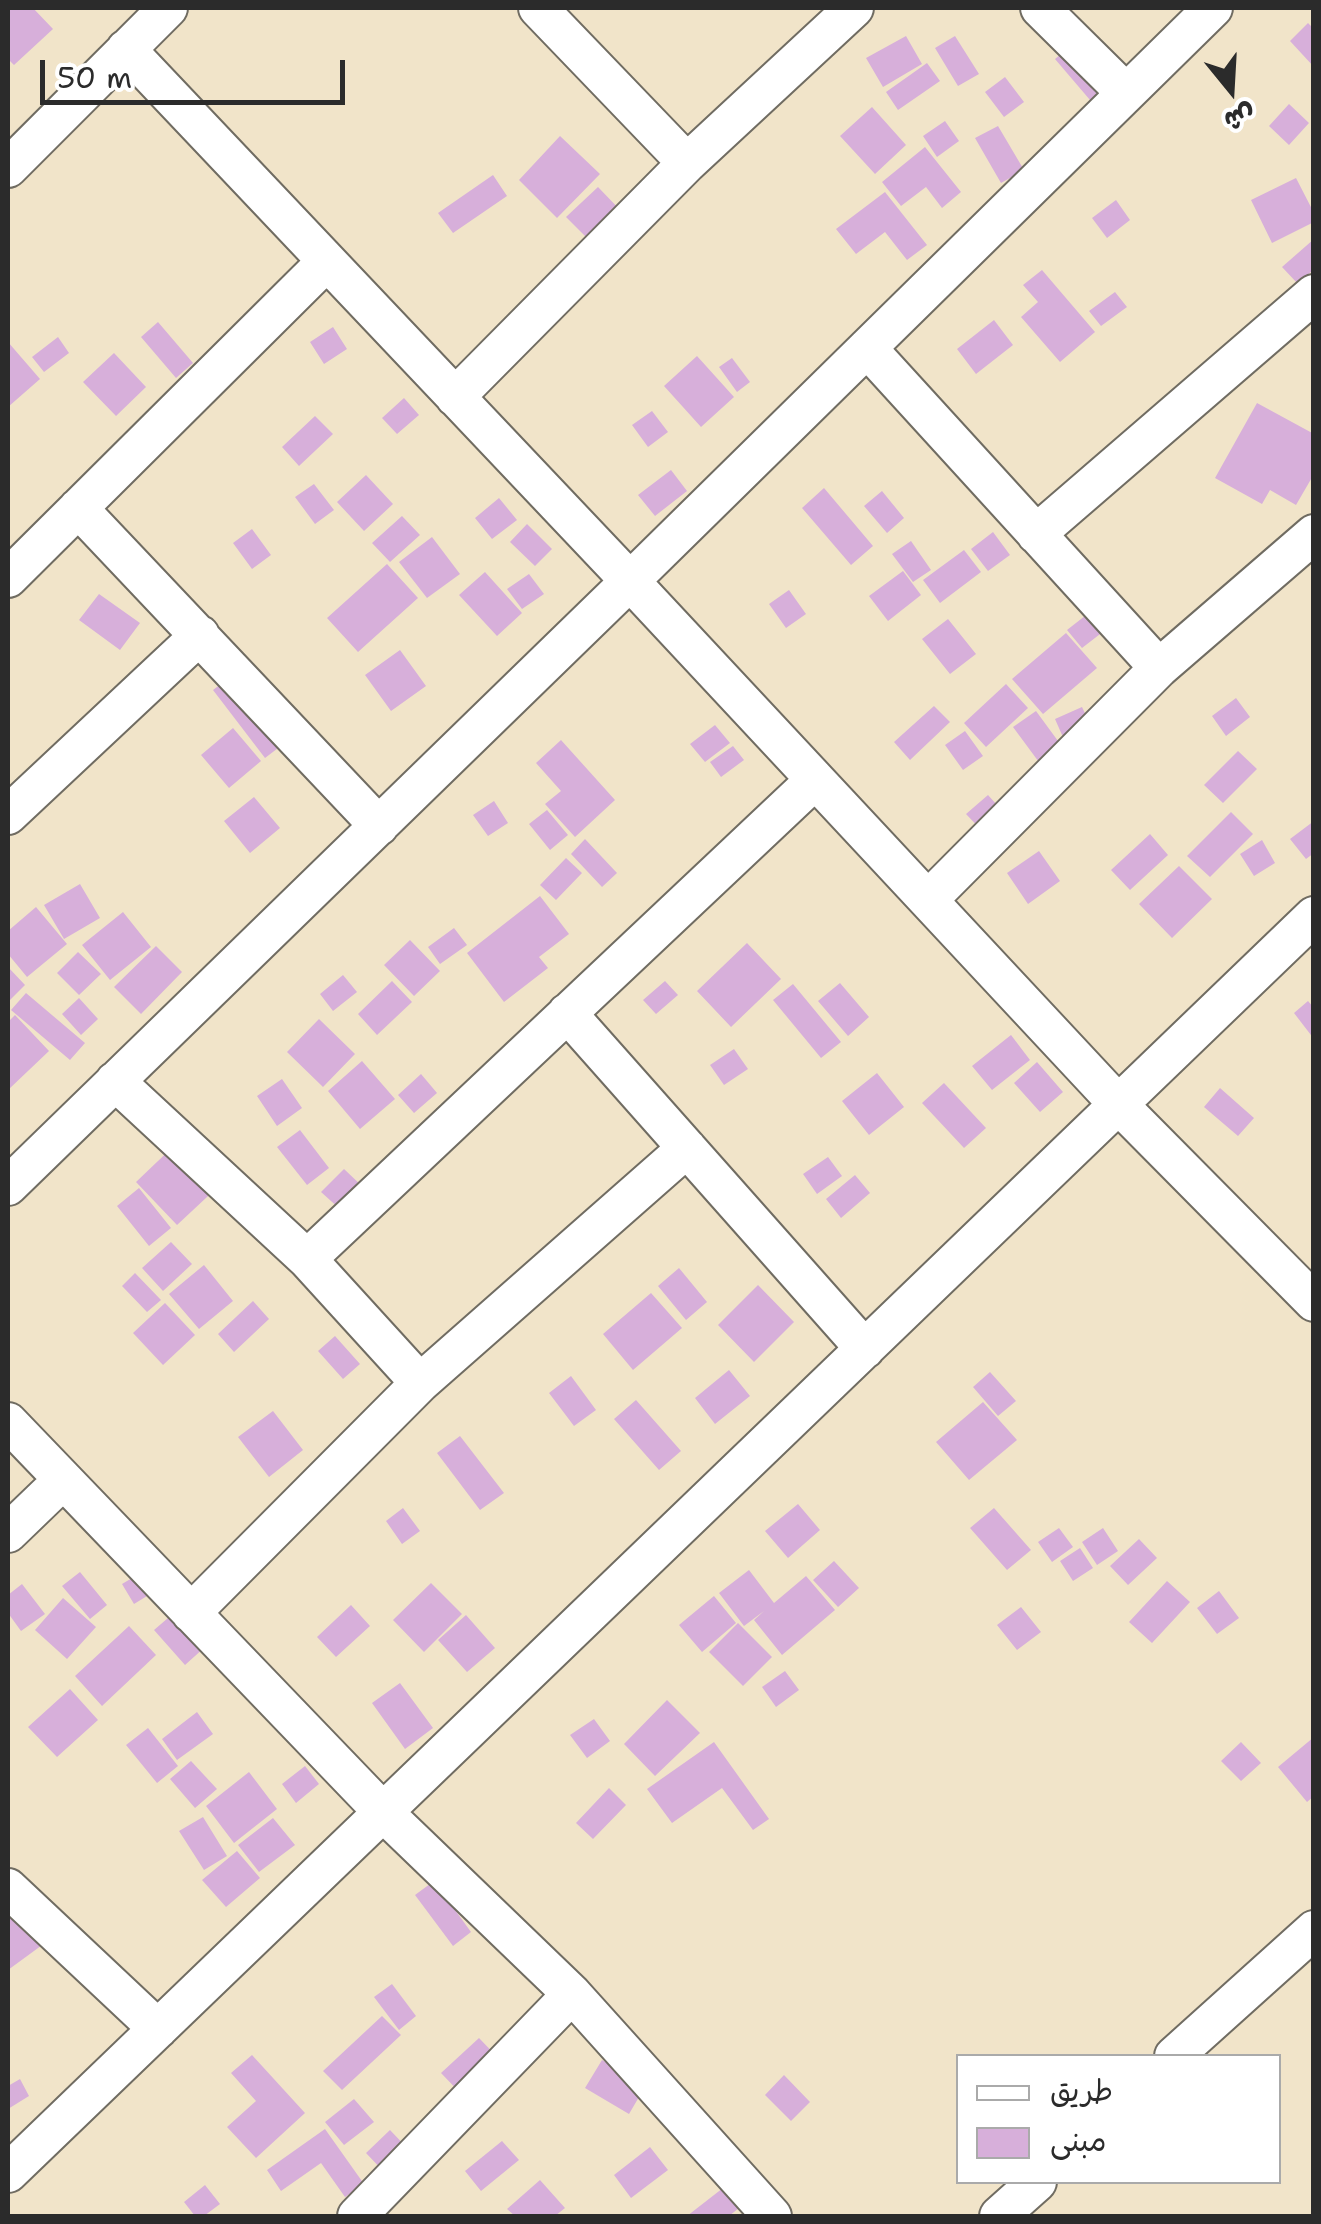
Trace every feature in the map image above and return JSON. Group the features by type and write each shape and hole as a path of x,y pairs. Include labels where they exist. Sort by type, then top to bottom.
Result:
{"street":[{"path":"8,168 168,8"},
{"path":"455,396 686,163 854,8"},
{"path":"1040,8 1126,93"},
{"path":"8,1186 1213,8"},
{"path":"560,15 686,163"},
{"path":"126,49 1119,1105 1314,1302"},
{"path":"8,578 326,262"},
{"path":"1036,534 1314,294"},
{"path":"866,348 1158,668"},
{"path":"78,508 379,826"},
{"path":"928,900 1158,668 1314,534"},
{"path":"8,816 200,635"},
{"path":"308,1259 815,780"},
{"path":"8,2173 1314,916"},
{"path":"567,1013 865,1349"},
{"path":"115,1081 308,1259 420,1383"},
{"path":"191,1613 420,1383 687,1148"},
{"path":"8,1422 384,1812 572,1994 772,2216"},
{"path":"8,1533 63,1480"},
{"path":"8,1888 158,2029"},
{"path":"1176,2054 1314,1930"},
{"path":"357,2216 572,1994"},
{"path":"999,2216 1035,2184"}],"building":[{"path":"8,8 33,8 53,29 14,65 8,59"},
{"path":"1308,23 1314,29 1314,67 1290,41"},
{"path":"906,36 922,64 883,87 866,58"},
{"path":"955,36 979,74 958,86 935,48"},
{"path":"1078,40 1113,81 1090,100 1055,59"},
{"path":"927,63 940,81 898,110 886,92"},
{"path":"1005,77 1024,102 1004,117 985,92"},
{"path":"1289,104 1309,123 1289,145 1269,126"},
{"path":"872,107 906,145 875,174 840,136"},
{"path":"945,121 959,141 937,157 923,136"},
{"path":"998,126 1024,170 1001,183 975,138"},
{"path":"560,136 600,174 557,218 519,180"},
{"path":"925,147 961,192 942,208 926,187 901,206 882,182"},
{"path":"493,175 507,196 453,233 438,213"},
{"path":"1296,178 1314,213 1314,222 1272,243 1251,200"},
{"path":"598,187 623,213 592,243 566,217"},
{"path":"885,192 927,245 907,260 885,232 856,254 836,229"},
{"path":"1116,200 1130,220 1107,238 1092,218"},
{"path":"1314,239 1314,269 1298,284 1282,267"},
{"path":"1042,270 1095,332 1060,362 1021,317 1038,302 1023,285"},
{"path":"1115,292 1127,307 1101,326 1089,311"},
{"path":"994,320 1013,345 976,374 957,349"},
{"path":"158,322 193,363 176,378 141,337"},
{"path":"333,327 347,349 324,364 310,342"},
{"path":"58,337 69,353 44,372 32,357"},
{"path":"8,342 40,379 8,407"},
{"path":"114,353 146,387 116,416 83,382"},
{"path":"697,356 734,397 701,427 664,386"},
{"path":"732,358 750,382 737,392 719,367"},
{"path":"404,398 419,415 397,434 382,418"},
{"path":"1257,403 1314,434 1314,474 1296,505 1270,490 1262,504 1215,478"},
{"path":"652,411 668,432 648,447 632,425"},
{"path":"315,416 333,434 299,466 282,447"},
{"path":"671,470 687,491 655,516 638,495"},
{"path":"366,475 393,504 364,531 337,502"},
{"path":"314,484 334,510 315,524 295,497"},
{"path":"824,488 873,546 851,565 802,508"},
{"path":"882,491 904,518 887,533 864,506"},
{"path":"499,498 517,520 492,539 475,518"},
{"path":"402,516 420,535 390,562 372,543"},
{"path":"527,524 552,549 535,566 510,542"},
{"path":"252,529 271,555 252,569 233,543"},
{"path":"993,532 1010,555 988,571 971,549"},
{"path":"432,537 460,574 427,598 399,562"},
{"path":"911,541 931,570 913,582 892,554"},
{"path":"964,550 981,572 940,603 923,580"},
{"path":"387,564 418,598 358,652 327,618"},
{"path":"903,571 921,595 888,621 869,596"},
{"path":"485,572 522,613 497,636 459,595"},
{"path":"529,574 544,594 522,609 507,589"},
{"path":"789,590 806,614 786,628 769,604"},
{"path":"99,594 140,623 120,650 79,620"},
{"path":"1090,612 1104,631 1082,648 1067,630"},
{"path":"948,619 976,654 950,674 922,639"},
{"path":"1066,633 1097,668 1043,714 1012,679"},
{"path":"400,650 426,686 391,711 365,675"},
{"path":"238,671 290,739 265,758 213,690"},
{"path":"1006,684 1028,708 986,747 964,723"},
{"path":"1236,698 1250,717 1226,736 1212,716"},
{"path":"934,706 950,722 910,760 894,742"},
{"path":"1082,707 1094,732 1066,744 1055,719"},
{"path":"1036,711 1069,756 1047,773 1013,727"},
{"path":"715,725 730,743 705,762 690,744"},
{"path":"233,728 261,761 229,788 201,755"},
{"path":"965,731 983,756 963,770 945,745"},
{"path":"561,740 615,800 575,837 545,804 561,791 536,763"},
{"path":"733,746 744,760 721,777 710,762"},
{"path":"1238,751 1257,769 1223,803 1204,785"},
{"path":"988,795 1007,816 986,835 966,814"},
{"path":"254,797 280,828 250,853 224,821"},
{"path":"494,801 508,823 488,836 473,815"},
{"path":"547,810 568,835 550,850 529,824"},
{"path":"1231,812 1253,834 1210,877 1187,856"},
{"path":"1314,821 1314,853 1306,859 1290,839"},
{"path":"1150,834 1168,855 1130,890 1111,870"},
{"path":"585,839 617,873 602,887 571,854"},
{"path":"1262,840 1275,863 1254,876 1240,854"},
{"path":"1039,851 1060,881 1028,904 1007,873"},
{"path":"566,858 582,873 556,900 540,885"},
{"path":"1179,866 1212,899 1172,938 1139,904"},
{"path":"80,884 100,918 64,939 44,905"},
{"path":"540,896 569,934 539,957 548,968 504,1002 467,953"},
{"path":"36,907 67,944 27,977 8,954 8,931"},
{"path":"123,912 151,947 110,980 82,945"},
{"path":"454,928 467,945 440,964 428,947"},
{"path":"410,940 440,971 414,996 384,965"},
{"path":"747,943 781,979 731,1027 697,991"},
{"path":"156,946 182,972 141,1014 114,987"},
{"path":"78,952 101,974 79,995 57,973"},
{"path":"8,967 25,985 8,1002"},
{"path":"343,975 357,992 333,1011 320,994"},
{"path":"392,981 412,1002 377,1035 358,1014"},
{"path":"665,981 678,995 656,1014 643,1000"},
{"path":"840,983 869,1017 848,1036 818,1001"},
{"path":"793,984 841,1042 821,1058 773,1000"},
{"path":"26,993 85,1043 70,1060 11,1010"},
{"path":"79,998 98,1019 81,1035 62,1014"},
{"path":"1308,1001 1314,1008 1314,1039 1294,1013"},
{"path":"15,1015 49,1051 8,1090 8,1022"},
{"path":"319,1019 355,1054 323,1087 287,1052"},
{"path":"1011,1035 1030,1060 992,1090 972,1066"},
{"path":"734,1049 748,1069 724,1085 710,1065"},
{"path":"362,1061 395,1099 360,1129 328,1091"},
{"path":"1037,1062 1063,1092 1040,1112 1014,1083"},
{"path":"877,1073 904,1107 869,1135 842,1101"},
{"path":"421,1074 437,1093 414,1113 398,1095"},
{"path":"282,1079 302,1108 277,1126 257,1096"},
{"path":"944,1083 986,1128 964,1148 922,1103"},
{"path":"1220,1088 1254,1118 1238,1136 1204,1107"},
{"path":"300,1130 329,1168 307,1185 277,1147"},
{"path":"180,1140 222,1183 177,1225 136,1182"},
{"path":"828,1157 842,1176 817,1194 803,1174"},
{"path":"344,1169 363,1187 341,1210 321,1192"},
{"path":"855,1175 870,1193 841,1218 826,1199"},
{"path":"139,1188 171,1228 149,1246 117,1206"},
{"path":"171,1242 192,1264 163,1291 142,1268"},
{"path":"204,1265 233,1301 199,1329 169,1294"},
{"path":"679,1268 707,1302 686,1320 658,1286"},
{"path":"135,1273 161,1300 147,1312 122,1286"},
{"path":"758,1285 794,1322 754,1362 718,1325"},
{"path":"651,1293 682,1328 633,1370 603,1334"},
{"path":"253,1301 269,1319 234,1352 218,1334"},
{"path":"165,1303 195,1335 163,1365 133,1333"},
{"path":"335,1336 360,1364 343,1379 318,1351"},
{"path":"729,1370 750,1396 715,1424 695,1398"},
{"path":"990,1372 1016,1401 998,1416 973,1387"},
{"path":"571,1376 596,1410 574,1426 549,1393"},
{"path":"636,1400 681,1451 659,1470 614,1419"},
{"path":"983,1402 1017,1440 969,1480 936,1442"},
{"path":"273,1411 303,1450 269,1477 238,1437"},
{"path":"460,1436 504,1493 480,1510 437,1453"},
{"path":"798,1504 820,1530 788,1558 765,1531"},
{"path":"403,1508 420,1531 402,1544 386,1521"},
{"path":"994,1508 1031,1550 1007,1570 970,1528"},
{"path":"1059,1528 1073,1547 1052,1562 1038,1542"},
{"path":"1103,1528 1118,1551 1097,1565 1082,1542"},
{"path":"1139,1539 1157,1558 1128,1585 1110,1566"},
{"path":"1080,1548 1093,1568 1073,1581 1060,1561"},
{"path":"834,1561 859,1588 838,1607 813,1580"},
{"path":"149,1568 160,1588 134,1604 122,1584"},
{"path":"749,1570 774,1603 806,1576 835,1610 782,1655 754,1620 764,1611 744,1626 719,1593"},
{"path":"80,1572 107,1605 90,1619 62,1586"},
{"path":"1167,1581 1190,1602 1152,1643 1129,1622"},
{"path":"431,1583 462,1614 424,1652 393,1620"},
{"path":"22,1584 45,1614 21,1631 8,1613 8,1595"},
{"path":"1219,1591 1239,1618 1217,1634 1197,1608"},
{"path":"714,1596 736,1623 702,1652 679,1625"},
{"path":"63,1598 96,1627 67,1659 35,1630"},
{"path":"351,1605 370,1626 336,1657 317,1637"},
{"path":"1021,1607 1041,1632 1017,1650 997,1625"},
{"path":"175,1612 205,1647 185,1665 154,1630"},
{"path":"466,1615 495,1648 467,1672 438,1640"},
{"path":"738,1623 772,1657 743,1686 709,1652"},
{"path":"129,1626 156,1655 102,1706 75,1676"},
{"path":"785,1671 799,1690 776,1707 762,1687"},
{"path":"400,1683 433,1728 405,1749 372,1703"},
{"path":"70,1689 98,1720 57,1757 28,1727"},
{"path":"667,1700 700,1733 655,1776 624,1744"},
{"path":"197,1712 213,1734 177,1760 162,1739"},
{"path":"594,1719 610,1741 587,1758 570,1735"},
{"path":"148,1728 178,1766 157,1783 126,1745"},
{"path":"1314,1737 1314,1796 1307,1802 1278,1767"},
{"path":"714,1742 769,1819 753,1830 722,1788 672,1823 647,1789"},
{"path":"1241,1742 1261,1763 1241,1781 1221,1761"},
{"path":"191,1761 217,1789 195,1808 170,1779"},
{"path":"305,1766 319,1784 296,1803 282,1784"},
{"path":"249,1772 277,1809 234,1843 206,1806"},
{"path":"609,1788 626,1805 593,1839 576,1823"},
{"path":"203,1817 227,1856 204,1870 179,1831"},
{"path":"273,1818 295,1845 259,1872 238,1845"},
{"path":"237,1851 260,1878 226,1907 202,1880"},
{"path":"434,1881 471,1932 453,1946 415,1895"},
{"path":"25,1907 49,1940 8,1970 8,1919"},
{"path":"392,1984 416,2016 399,2030 374,1997"},
{"path":"382,2016 401,2035 342,2090 323,2071"},
{"path":"479,2038 505,2065 467,2100 441,2073"},
{"path":"252,2055 305,2113 256,2158 227,2127 256,2101 231,2073"},
{"path":"602,2060 646,2085 629,2114 585,2088"},
{"path":"784,2075 810,2102 791,2121 765,2095"},
{"path":"20,2079 29,2096 8,2109 8,2086"},
{"path":"354,2099 374,2122 344,2145 325,2122"},
{"path":"325,2129 364,2184 345,2197 321,2163 281,2191 267,2170"},
{"path":"390,2130 410,2151 386,2174 366,2153"},
{"path":"502,2141 519,2160 481,2191 465,2171"},
{"path":"650,2147 668,2170 631,2198 614,2175"},
{"path":"540,2180 565,2208 555,2216 515,2216 507,2209"},
{"path":"205,2185 220,2204 204,2216 195,2216 184,2202"},
{"path":"723,2188 739,2208 729,2216 687,2216"}]}
